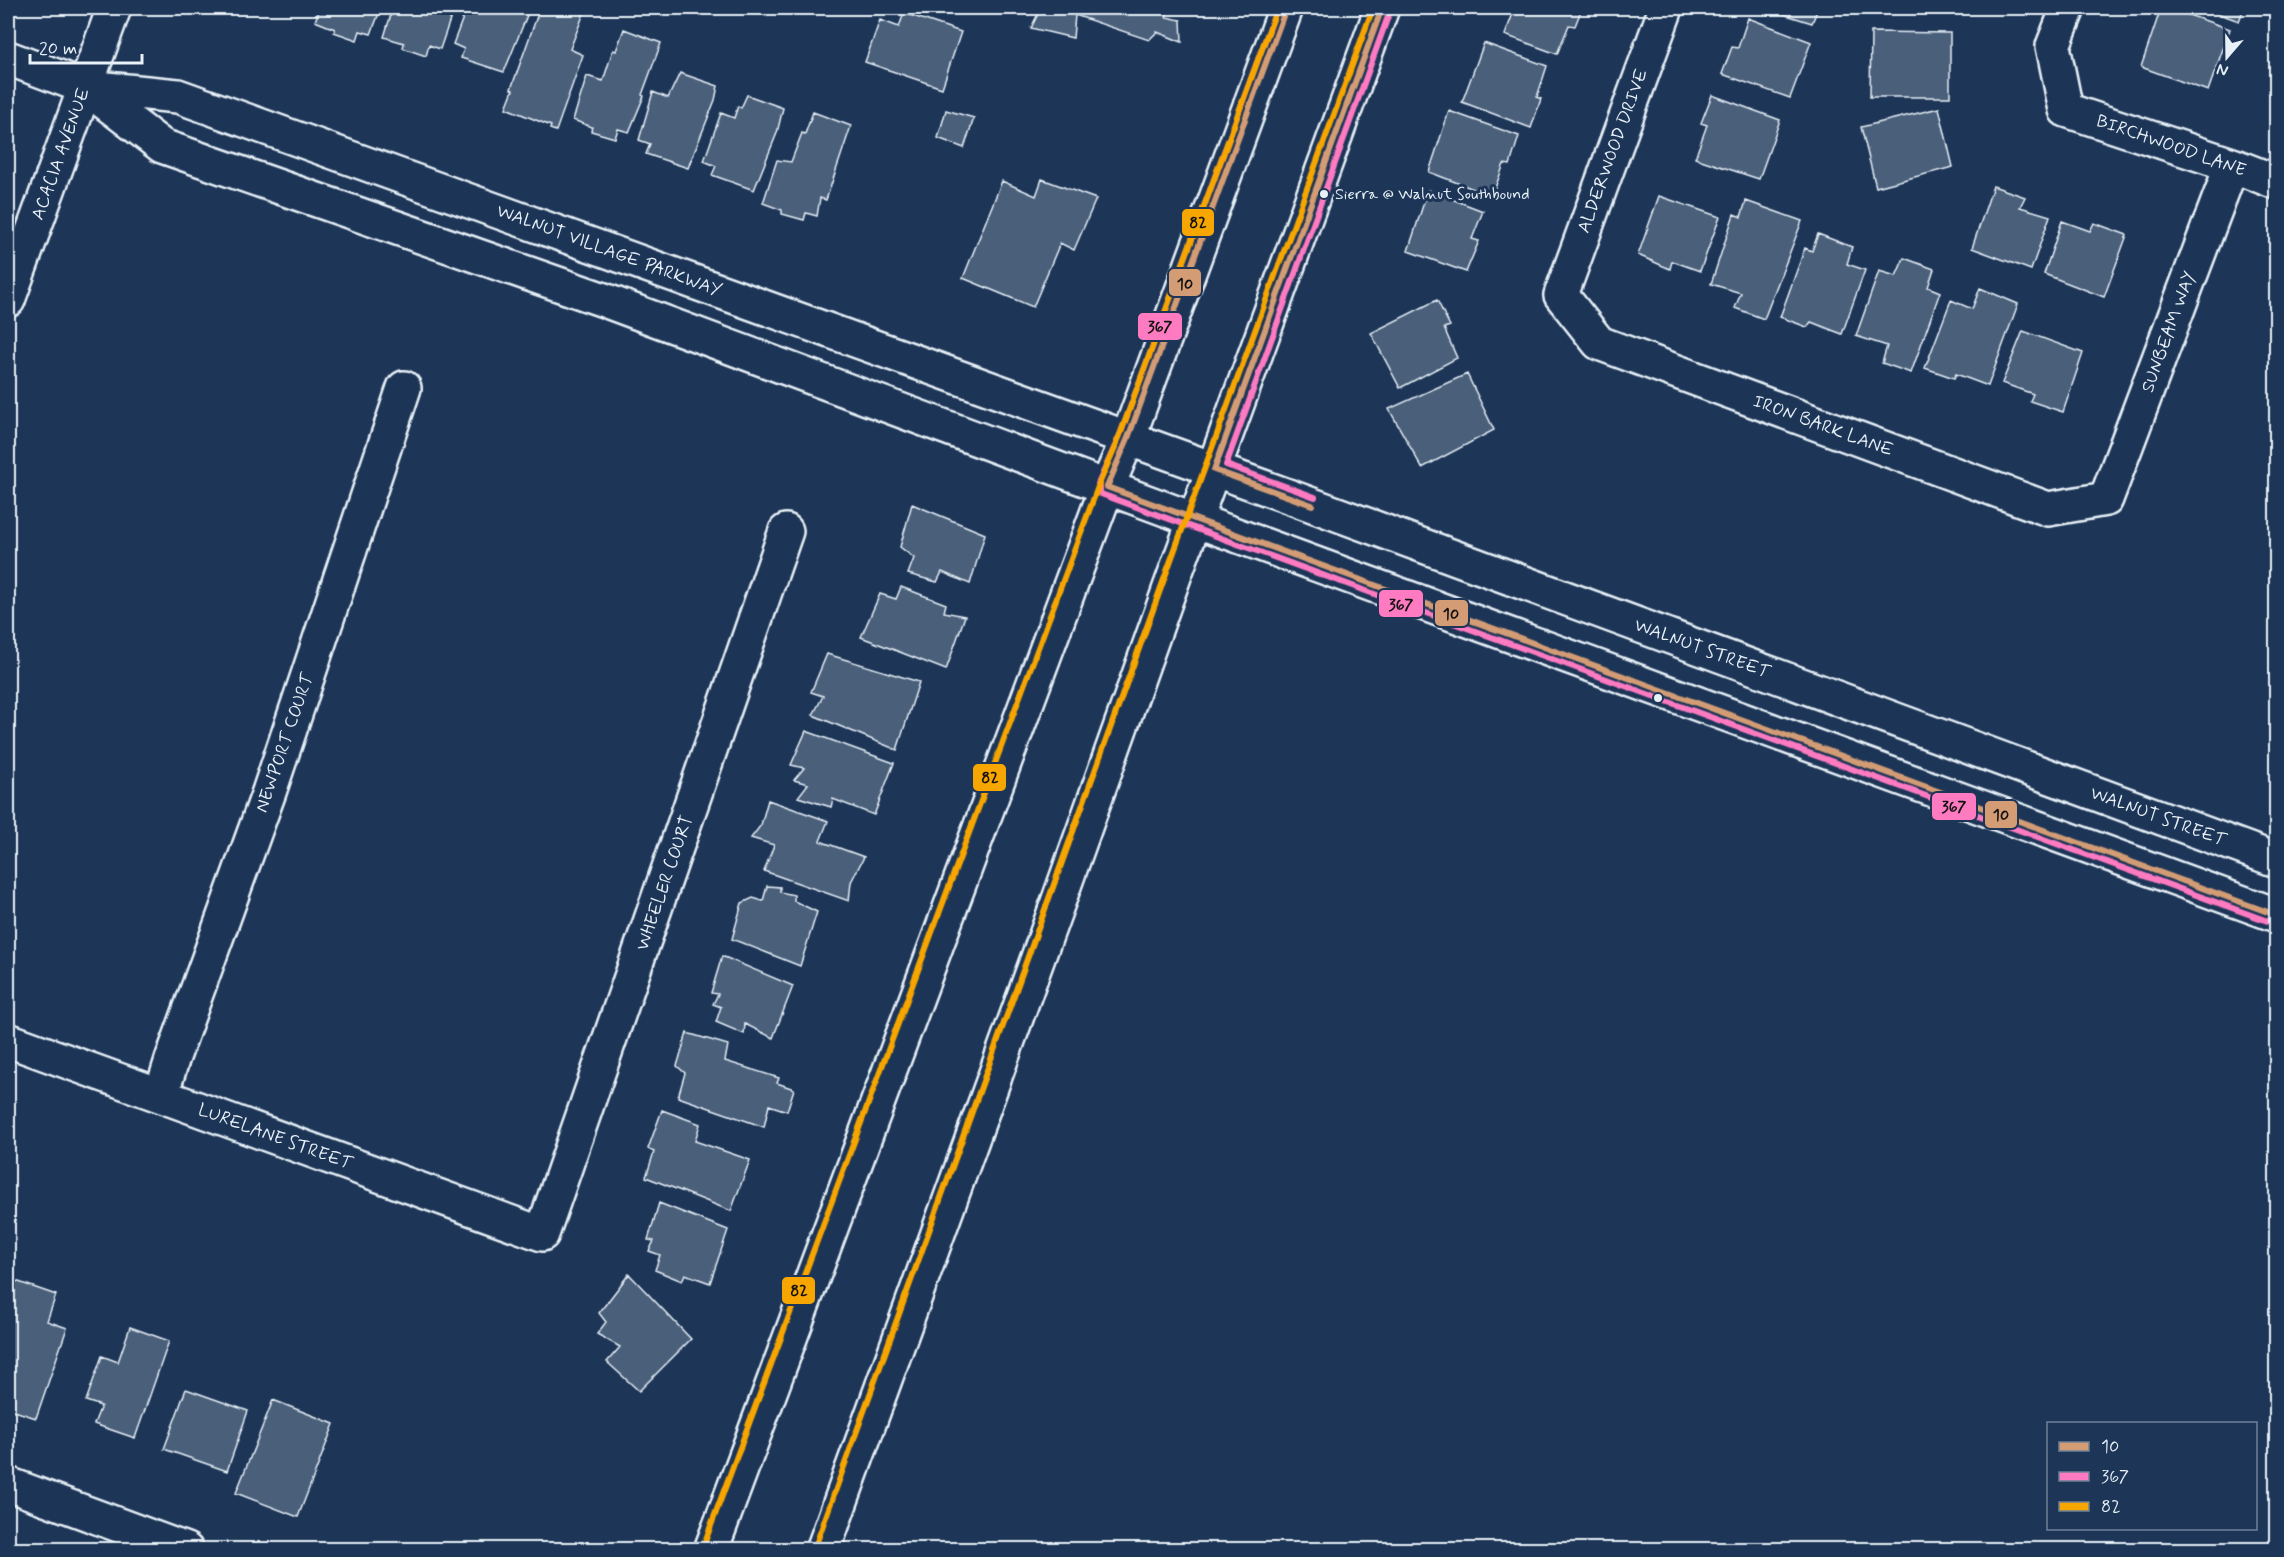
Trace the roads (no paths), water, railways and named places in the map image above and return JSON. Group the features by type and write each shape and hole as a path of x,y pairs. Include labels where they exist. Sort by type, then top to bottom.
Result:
{"street":[{"name":"ACACIA AVENUE","path":"8,300 114,8"},
{"path":"711,1550 1287,8"},
{"path":"823,1550 1382,8"},
{"name":"ALDERWOOD DRIVE","path":"1561,295 1666,8"},
{"name":"BIRCHWOOD LANE","path":"2068,8 2053,46 2066,110 2277,182"},
{"name":"WALNUT VILLAGE PARKWAY","path":"8,58 85,87 178,96 1128,438"},
{"name":"WALNUT VILLAGE PARKWAY","path":"85,87 162,146 604,300 1107,487"},
{"name":"SUNBEAM WAY","path":"2106,499 2232,165"},
{"name":"IRON BARK LANE","path":"1561,295 1599,343 2048,509 2106,499"},
{"name":"NEWPORT COURT","path":"161,1095 269,792 404,388"},
{"name":"WALNUT STREET","path":"1128,438 2276,857"},
{"path":"1107,487 2277,915"},
{"name":"WHEELER COURT","path":"542,1234 786,531"},
{"name":"LURELANE STREET","path":"8,1040 542,1234"},
{"path":"8,1484 186,1550"}],"place":[{"name":"Sierra @ Walnut Southbound","path":"1324,194"}]}
